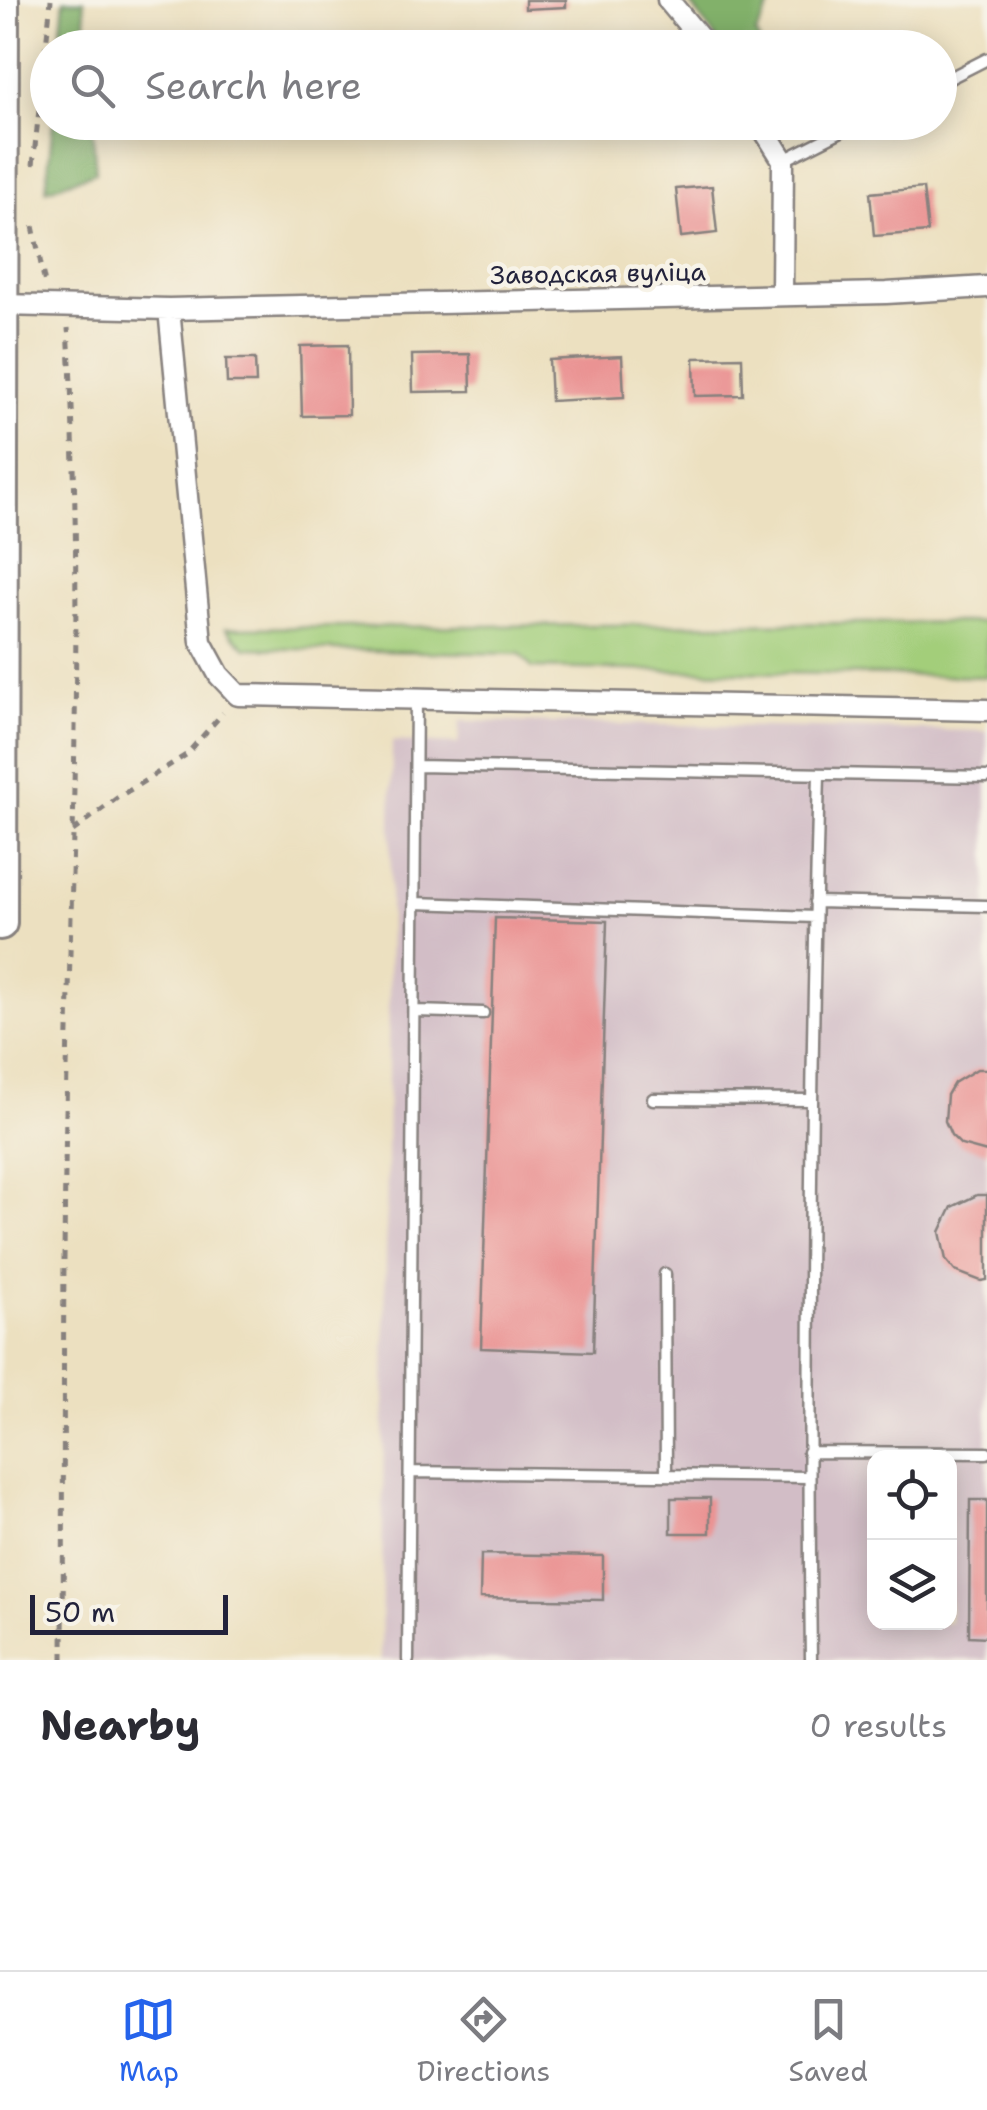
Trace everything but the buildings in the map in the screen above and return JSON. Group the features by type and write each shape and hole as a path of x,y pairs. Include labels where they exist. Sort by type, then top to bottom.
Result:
{"main road":[{"path":"0,923 2,0"}],"street":[{"path":"668,0 693,30"},
{"path":"770,140 783,160 782,294"},
{"name":"Заводская вуліца","path":"2,305 168,309 886,294 987,287"},
{"path":"168,309 201,642 219,674 238,695 987,710"}],"lane":[{"path":"957,74 987,59"},
{"path":"783,160 823,140"},
{"path":"408,1660 416,697"},
{"path":"417,766 987,777"},
{"path":"810,1660 810,1100 819,774"},
{"path":"815,902 987,906"},
{"path":"416,904 815,917"},
{"path":"415,1012 483,1013"},
{"path":"653,1099 810,1100"},
{"path":"664,1274 666,1476"},
{"path":"808,1452 987,1453"},
{"path":"410,1472 808,1477"}],"path":[{"path":"48,30 51,0"},
{"path":"31,182 36,140"},
{"path":"33,221 42,279 68,322 72,398 73,831 66,1095 64,1660"},
{"path":"73,831 186,755 238,695"}],"shaded area":[{"path":"460,721 987,731 987,1660 381,1660 392,741 458,744"}],"green space":[{"path":"64,0 84,0 86,30 61,30"},
{"path":"688,0 773,0 758,30 710,30"},
{"path":"51,140 93,140 96,172 46,190"},
{"path":"987,622 987,677 532,668 520,654 246,648 226,628"}]}
